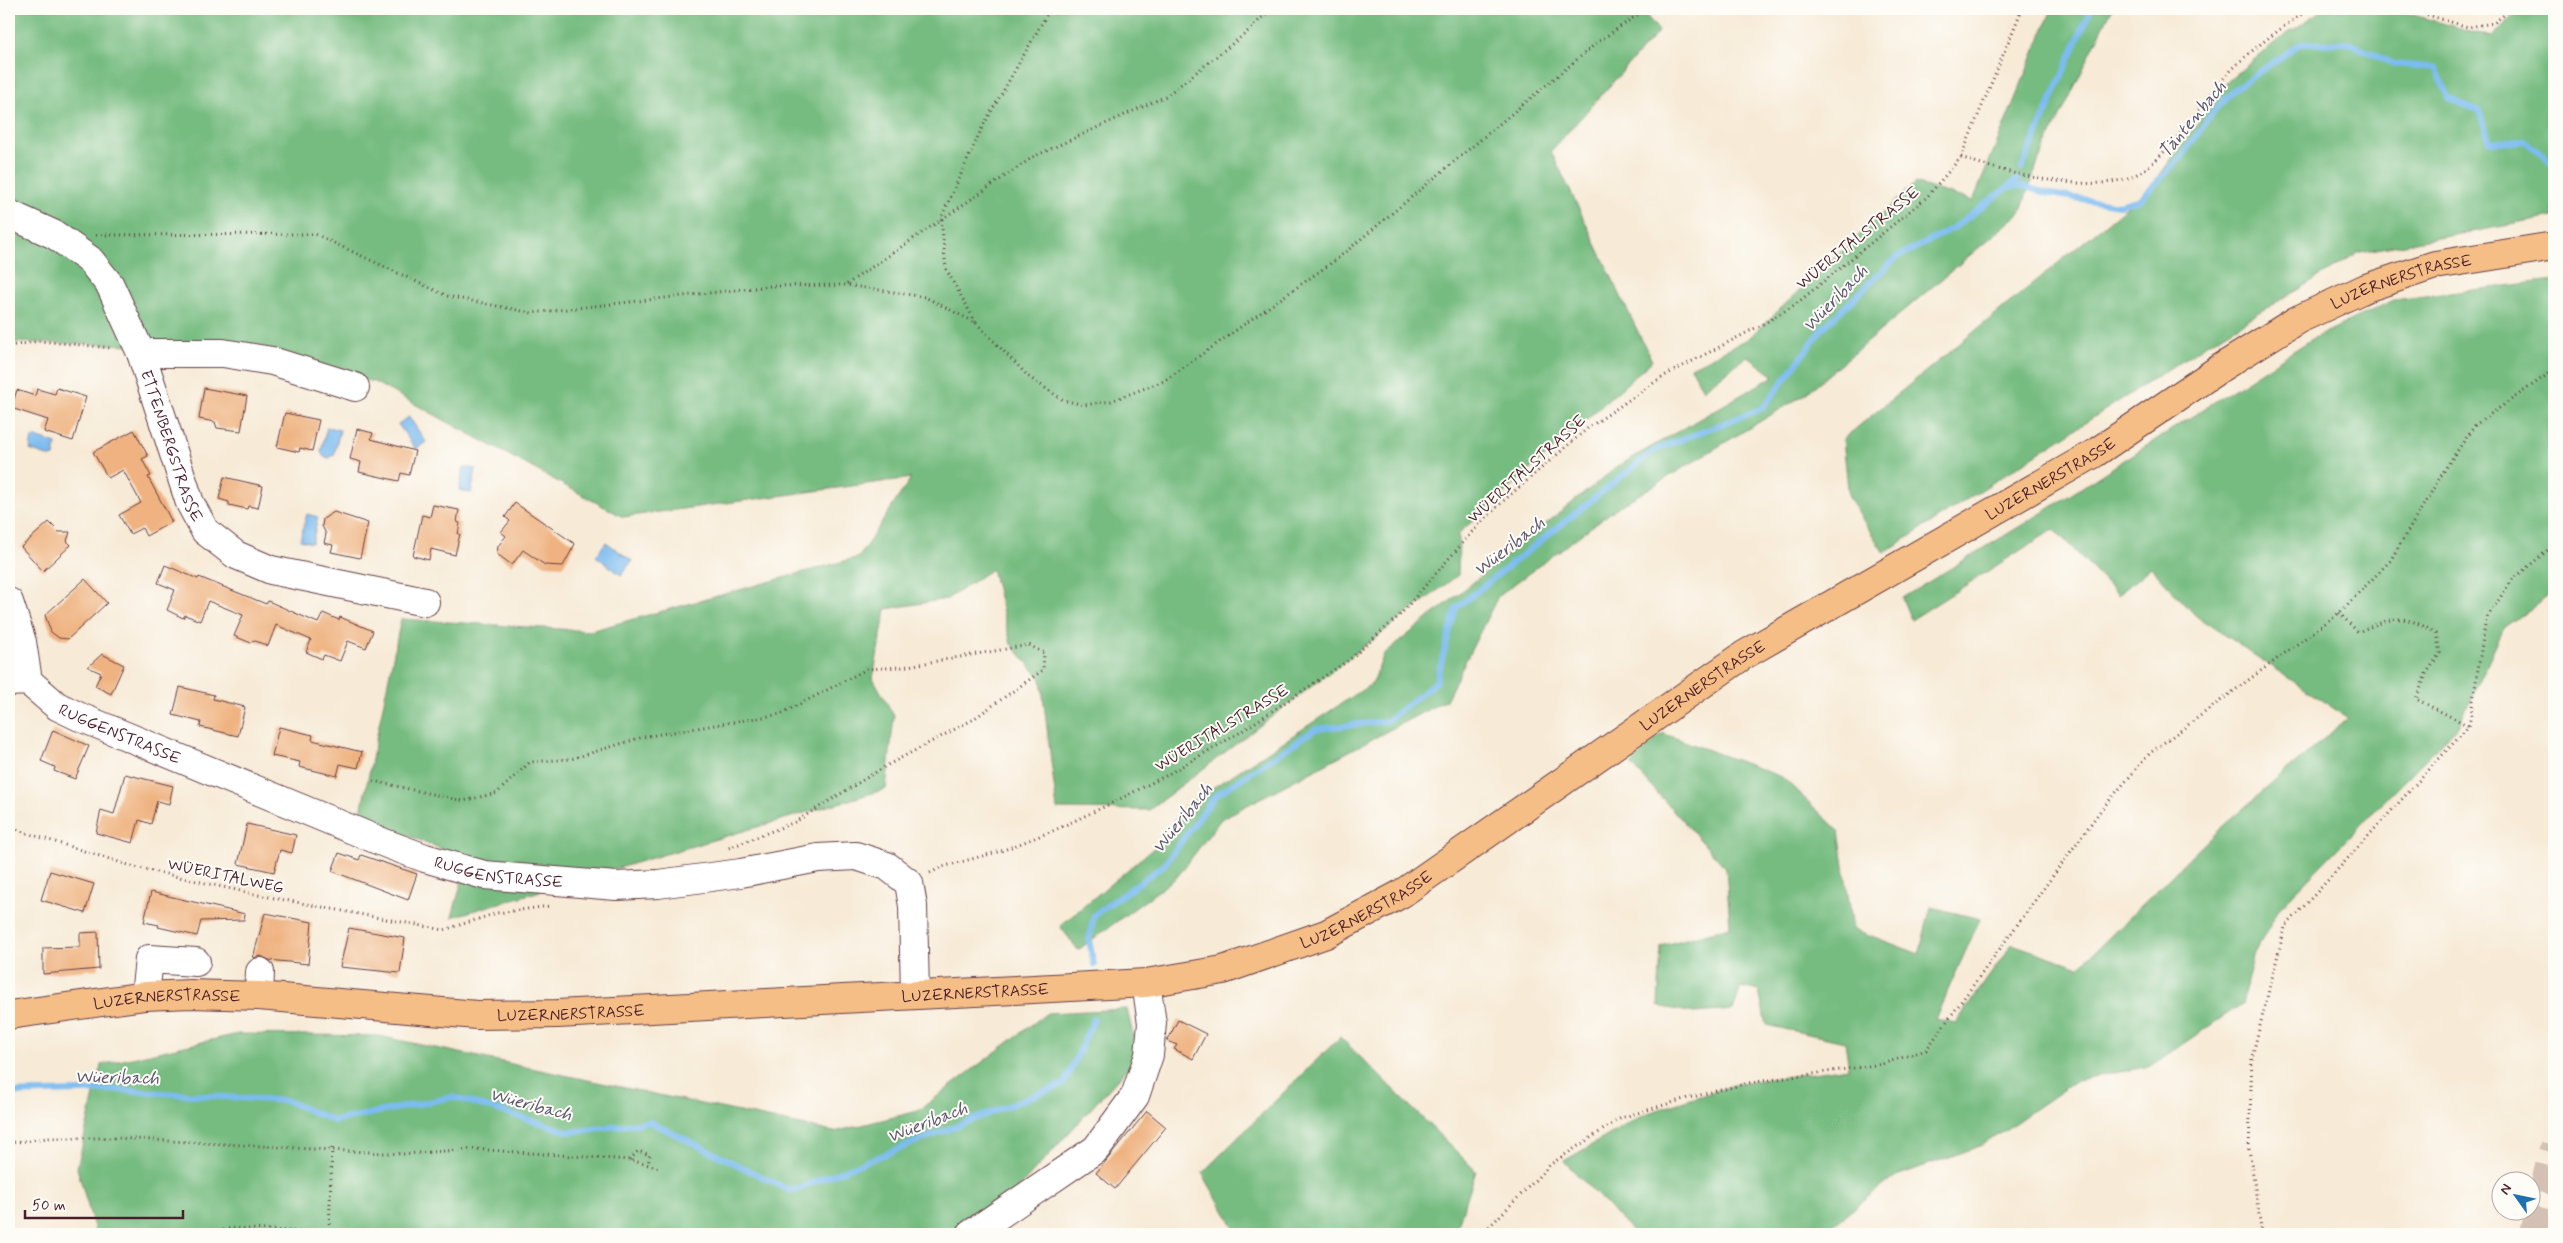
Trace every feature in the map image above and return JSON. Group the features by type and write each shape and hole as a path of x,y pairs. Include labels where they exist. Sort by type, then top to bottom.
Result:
{"main road":[{"name":"LUZERNERSTRASSE","path":"9,1015 145,996 260,984 399,1010 477,1015 557,1014 1146,982 1232,967 1326,934 1401,894 1744,656 1842,597 2095,453 2222,367 2297,320 2366,288 2435,265 2554,246"}],"street":[{"name":"ETTENBERGSTRASSE","path":"9,214 55,235 90,260 110,285 141,353 190,503 205,531 236,555 271,570 425,602"},
{"path":"141,353 223,353 272,362 355,387"},
{"path":"9,602 22,642 18,682"},
{"name":"RUGGENSTRASSE","path":"18,682 57,706 80,717 387,844 484,875 616,886 658,884 741,873 818,858 856,856 887,866 909,883"},
{"path":"909,883 914,906 915,994"},
{"path":"145,996 149,959 196,962"},
{"path":"971,1234 1096,1149 1135,1096 1149,1055 1152,1023 1146,982"}],"path":[{"path":"1050,9 982,128 941,218 946,269 976,324 1029,377 1063,400 1084,405 1111,401 1164,381 1337,259 1598,42 1646,9"},
{"path":"846,285 941,218 1033,157 1166,96 1246,33 1271,9"},
{"name":"WÜERITALSTRASSE","path":"909,883 942,867 1001,851 1055,830 1110,804 1165,776 1239,733 1334,671 1399,616 1472,532 1559,451 1628,398 1664,376 1765,323 1796,304 1927,197 1961,157 2022,9"},
{"path":"1961,157 1993,170 2077,183 2110,184 2135,175 2154,161 2232,70 2258,45 2310,9"},
{"path":"2408,9 2468,27 2494,23 2511,9"},
{"path":"95,235 315,234 447,296 532,313 771,286 846,285 925,297 976,324"},
{"path":"9,346 40,341 141,353"},
{"path":"1482,1234 1552,1164 1621,1118 1684,1099 1749,1083 1882,1064 1926,1050 2101,810 2150,753 2339,613 2390,561 2447,466 2475,425 2554,370"},
{"path":"2262,1234 2249,1149 2252,1057 2285,927 2469,726 2486,619 2512,580 2554,545"},
{"path":"2339,613 2358,632 2391,618 2415,620 2436,633 2440,654 2426,674 2416,699 2469,726"},
{"path":"373,781 463,801 497,793 530,762 571,759 643,737 781,714 867,669 902,667 1029,645 1044,653 1043,670 972,720 884,767 795,822 724,850"},
{"name":"WÜERITALWEG","path":"9,824 20,831 135,867 258,896 444,930 497,914 555,905"},
{"path":"9,1143 47,1138 117,1138 332,1148 403,1154 473,1149 630,1160 660,1168"},
{"path":"209,1234 231,1228 329,1233 332,1148"},
{"path":"630,1160 638,1151 650,1155 648,1164"}],"green space":[{"path":"9,9 1647,9 1644,13 1659,31 1551,151 1652,361 1459,533 1458,575 1149,810 1057,809 1041,679 1011,644 992,569 947,599 886,609 873,678 894,716 886,789 452,917 468,859 360,817 401,619 590,631 859,557 911,478 623,517 374,382 222,347 9,342"},
{"path":"2052,9 2112,9 2038,162 2020,213 1804,395 1618,507 1498,596 1446,700 1221,819 1177,877 1078,950 1060,926 1161,842 1185,806 1373,683 1384,654 1618,466 1774,376 1747,356 1703,390 1691,367 1748,339 1915,183 1973,201"},
{"path":"2392,9 2492,37 2520,9 2554,9 2554,217 2360,252 2207,344 1884,553 1849,498 1843,439 2151,187 2228,81 2278,40 2323,10"},
{"path":"2554,280 2554,592 2504,628 2458,726 2280,907 2253,956 2242,1004 2150,1066 2077,1080 1983,1145 1896,1176 1821,1234 1635,1234 1564,1161 1645,1114 1740,1083 1849,1068 1845,1042 1766,1025 1759,991 1741,987 1733,1010 1694,1013 1658,1006 1661,946 1730,927 1726,868 1631,764 1662,733 1782,777 1839,831 1853,929 1919,954 1931,907 1980,919 1935,1019 1956,1023 2012,944 2079,967 2216,832 2348,718 2196,616 2151,567 2118,595 2054,529 1911,620 1902,598 2050,508 2312,339 2394,300"},
{"path":"1127,1009 1138,1057 984,1226 985,1234 96,1234 77,1168 101,1065 238,1034 379,1036 834,1132 918,1111 1047,1013"},
{"path":"1340,1037 1476,1171 1455,1234 1238,1234 1202,1173"}],"water":[{"path":"409,417 426,442 416,449 398,424"},
{"path":"327,427 340,430 334,455 329,458 324,457 321,452"},
{"path":"36,437 56,444 54,456 50,457 30,450 32,438"},
{"path":"464,467 476,469 471,493 459,490"},
{"path":"307,514 318,517 312,543 300,540"},
{"path":"606,542 632,561 621,575 596,556"}],"building":[{"path":"57,388 86,397 73,441 44,432 48,420 11,408 17,390 35,396 37,389 55,394"},
{"path":"204,388 247,396 241,431 217,428 215,422 199,419"},
{"path":"285,413 319,420 312,451 300,448 299,452 277,447"},
{"path":"357,429 373,433 371,439 415,451 409,475 401,473 399,481 359,472 361,462 350,459"},
{"path":"134,430 148,456 142,459 151,476 148,477 172,522 146,536 142,528 130,534 119,515 141,503 123,470 108,478 93,452"},
{"path":"224,477 263,486 258,508 248,506 247,509 229,505 229,502 219,499"},
{"path":"515,503 575,544 563,566 545,565 523,550 512,565 497,554 498,546 506,536 501,532 510,521 505,517"},
{"path":"433,505 459,510 457,522 460,523 458,534 460,534 455,555 431,549 429,560 413,556 422,515 430,517"},
{"path":"334,512 368,523 360,558 331,552 333,545 324,543 326,534 322,526 323,519"},
{"path":"49,522 59,532 70,532 67,541 71,545 43,571 21,547"},
{"path":"165,565 266,604 268,601 318,623 323,613 339,620 340,617 373,631 366,648 348,641 340,661 324,655 322,659 306,652 311,640 276,625 268,646 253,640 251,643 234,636 243,615 208,601 200,621 185,615 183,618 167,610 175,590 158,583"},
{"path":"85,579 107,603 68,639 59,638 51,632 45,615"},
{"path":"102,654 124,665 111,694 95,686 101,673 88,667"},
{"path":"180,687 214,695 213,699 245,707 238,736 200,727 201,722 173,715"},
{"path":"279,727 313,735 312,740 362,752 358,768 340,764 337,776 299,767 300,762 272,756"},
{"path":"53,730 89,746 75,779 54,771 55,767 41,761"},
{"path":"125,774 173,786 169,804 157,801 151,824 139,820 133,843 96,833 101,810 114,814"},
{"path":"247,824 296,835 292,853 280,850 274,872 238,864"},
{"path":"339,853 359,860 361,855 417,874 408,900 332,871"},
{"path":"50,871 94,884 85,913 41,900"},
{"path":"151,892 245,914 244,920 201,921 197,936 158,927 159,925 144,922"},
{"path":"265,913 312,922 308,964 269,960 261,956 253,958"},
{"path":"349,928 405,938 400,973 340,967"},
{"path":"98,932 99,969 43,974 43,948 80,947 80,933"},
{"path":"1178,1020 1206,1034 1193,1059 1174,1049 1177,1045 1167,1041"},
{"path":"1147,1111 1166,1127 1115,1189 1096,1173"}],"waterway":[{"name":"Wüeribach","path":"2022,168 2091,9"},
{"name":"Täntenbach","path":"2009,187 2022,186 2050,194 2119,205 2141,199 2182,156 2213,112 2237,87 2300,44 2349,43 2394,64 2436,68 2448,98 2479,111 2490,142 2525,141 2554,165"},
{"name":"Wüeribach","path":"1094,965 1089,940 1094,915 1164,865 1215,796 1316,729 1387,721 1436,682 1456,608 1655,450 1763,408 1823,328 1896,258 1955,227 2017,180"},
{"name":"Wüeribach","path":"9,1093 116,1090 287,1101 334,1121 453,1097 570,1132 650,1122 791,1191 1064,1084 1094,1019"}],"tunnel":[{"path":"2533,1234 2554,1145"}]}
